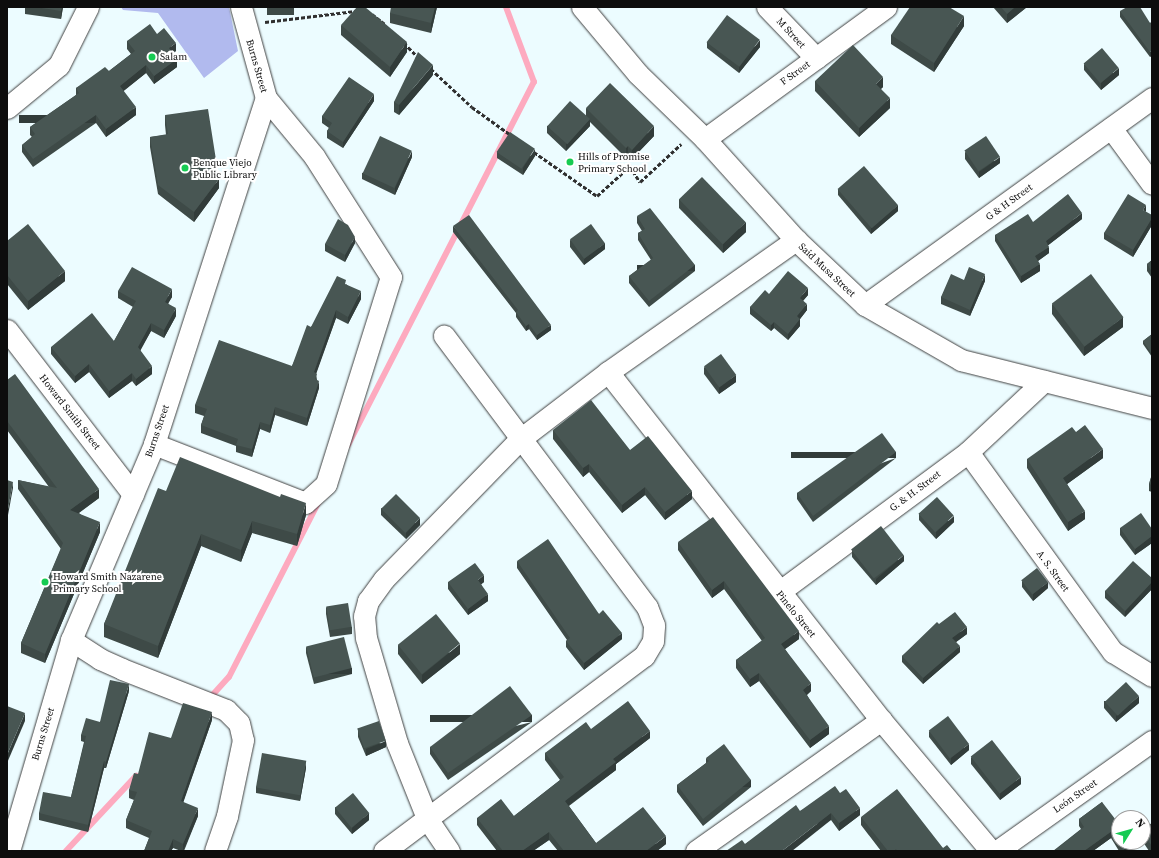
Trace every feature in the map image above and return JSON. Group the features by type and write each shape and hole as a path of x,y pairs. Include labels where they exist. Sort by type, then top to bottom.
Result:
{"street":[{"path":"7,108 59,65 88,7"},
{"name":"Said Musa Street","path":"582,7 638,74 700,135 796,240 865,305 961,360 1152,408"},
{"name":"M Street","path":"767,7 816,58"},
{"name":"F Street","path":"700,135 816,58 886,7"},
{"name":"Burns Street","path":"10,851 71,640 154,444 266,98 243,16"},
{"path":"154,444 305,503 326,484 391,278 314,156 266,98"},
{"name":"G & H Street","path":"865,305 1152,98"},
{"path":"1111,128 1152,184"},
{"path":"449,851 427,818 397,743 366,638 364,616 368,601 384,579 519,440 608,372 796,240"},
{"path":"384,851 644,656 653,641 654,625 646,607 519,440 444,336"},
{"name":"Howard Smith Street","path":"10,342 133,494"},
{"name":"Pinelo Street","path":"608,372 779,592 881,720 991,851"},
{"name":"G. & H. Street","path":"779,592 968,452 1044,381"},
{"name":"A. S. Street","path":"968,452 1113,652 1152,676"},
{"path":"71,640 100,659 122,669 226,710 239,723 243,740 227,816 215,851"},
{"path":"696,851 881,720"},
{"name":"León Street","path":"997,851 1152,741"}],"path":[{"path":"243,16 358,11"},
{"path":"366,11 377,16 388,27"},
{"path":"399,38 421,59"},
{"path":"426,64 472,107 516,138"},
{"path":"528,148 597,196 630,166 640,182 700,135"}],"shaded area":[{"path":"121,7 229,7 238,51 204,78 158,13 123,10"}],"building":[{"path":"35,7 62,7 61,11"},
{"path":"294,7 294,8 267,8"},
{"path":"357,7 365,7 407,42 390,67 341,25"},
{"path":"391,7 435,7 431,23 390,13"},
{"path":"910,7 949,7 964,16 934,63 891,35"},
{"path":"1001,7 1015,7 1007,14"},
{"path":"1127,7 1140,7 1150,23 1152,22 1152,50 1150,52 1120,11"},
{"path":"727,15 760,40 739,67 707,42"},
{"path":"150,24 157,34 164,28 176,43 169,48 177,59 154,76 146,65 120,86 136,107 106,129 96,115 33,159 22,145 35,134 30,127 79,93 76,88 105,67 109,71 135,51 127,41"},
{"path":"853,45 883,77 876,84 890,98 859,128 815,81"},
{"path":"1102,48 1119,68 1100,83 1084,63"},
{"path":"418,52 433,65 399,105 394,102"},
{"path":"349,77 374,94 343,142 327,131 332,123 322,116"},
{"path":"610,83 654,126 632,150 628,146 626,148 586,108"},
{"path":"570,101 590,119 567,144 547,126"},
{"name":"Benque Viejo Public Library","path":"208,109 219,179 194,212 158,185 150,137 168,134 165,115"},
{"path":"510,132 535,149 521,169 497,152"},
{"path":"380,136 412,151 394,188 363,173"},
{"path":"986,136 1000,157 978,171 964,151"},
{"path":"864,166 898,205 872,228 838,189"},
{"path":"702,177 746,222 723,245 679,199"},
{"path":"1068,194 1082,213 1046,241 1049,247 1035,256 1040,264 1021,276 995,235 1028,214 1033,222"},
{"path":"1128,194 1146,205 1143,210 1152,215 1152,218 1133,250 1104,233"},
{"path":"650,208 695,265 649,301 629,276 653,258 638,233 645,229 637,216"},
{"path":"469,215 551,325 537,335 529,324 526,326 516,312 518,310 453,226"},
{"path":"338,219 348,225 355,237 345,255 325,244"},
{"path":"28,224 65,271 28,301 7,275 7,241"},
{"path":"591,224 605,243 584,259 570,239"},
{"path":"1152,260 1152,272 1147,264"},
{"path":"132,267 172,289 165,302 176,308 164,330 151,323 138,347 152,366 136,379 132,373 109,391 89,364 75,376 51,347 92,313 114,341 136,301 118,291"},
{"path":"969,267 985,274 970,310 941,297 951,274 964,280"},
{"path":"788,271 808,288 800,298 807,304 797,316 800,319 788,334 774,322 771,325 750,307 765,290 769,294"},
{"path":"1091,274 1123,317 1084,347 1052,303"},
{"path":"337,276 346,280 345,284 361,291 348,317 336,310 314,372 317,374 315,379 319,381 307,418 275,407 270,425 260,422 252,449 236,445 238,439 201,425 207,409 195,405 219,340 292,366 307,325 311,327"},
{"path":"1152,334 1152,354 1143,341"},
{"path":"721,354 736,375 719,387 704,366"},
{"path":"15,374 99,489 70,510 100,522 45,654 21,643 63,543 18,480 57,488 7,421 7,380"},
{"path":"591,400 630,450 648,436 692,491 665,512 645,487 622,505 589,464 583,468 553,430"},
{"path":"1085,425 1103,449 1063,478 1085,511 1068,522 1027,459 1072,427 1076,432"},
{"path":"882,433 896,452 813,516 797,493"},
{"path":"180,457 280,497 281,494 306,503 297,534 252,521 241,550 201,534 158,646 104,624 158,488 166,491"},
{"path":"1152,474 1152,485 1149,484"},
{"path":"7,480 13,482 8,509 7,509"},
{"path":"396,494 420,518 405,533 381,509"},
{"path":"937,497 954,516 935,532 918,514"},
{"path":"1141,513 1152,529 1152,536 1135,549 1120,528"},
{"path":"713,517 799,631 781,644 811,683 803,690 829,726 810,740 759,673 750,679 736,660 765,638 724,581 712,590 678,542"},
{"path":"881,526 904,555 874,579 851,549"},
{"path":"548,539 599,614 603,610 622,633 584,663 566,641 570,638 517,561"},
{"path":"1133,561 1152,578 1152,582 1125,611 1105,591"},
{"path":"475,563 484,575 478,580 488,594 468,609 448,582"},
{"path":"1037,568 1048,582 1032,594 1021,580"},
{"path":"348,603 352,627 330,630 326,606"},
{"path":"955,612 967,627 952,638 960,646 923,678 902,656 937,622 939,624"},
{"path":"436,614 460,644 422,674 398,645"},
{"path":"344,637 352,668 314,677 306,646"},
{"path":"110,680 129,684 106,762 104,761 88,825 39,813 43,792 71,797 86,736 81,735 86,718 100,722"},
{"path":"1126,682 1139,696 1118,716 1105,702"},
{"path":"510,686 532,715 448,773 430,747"},
{"path":"628,701 650,731 613,759 616,762 565,801 596,843 643,807 666,836 646,851 564,851 549,832 522,851 503,851 477,818 501,799 514,816 564,777 545,753 586,722 591,729"},
{"path":"183,703 212,712 181,801 198,808 183,844 173,839 168,851 144,851 152,831 126,820 137,792 129,790 134,773 138,774 149,732 171,738"},
{"path":"7,706 25,713 7,755"},
{"path":"948,716 969,744 950,758 929,730"},
{"path":"379,721 386,741 364,748 357,728"},
{"path":"992,740 1021,777 1000,794 971,757"},
{"path":"724,744 751,780 703,819 677,785 709,761 706,758"},
{"path":"262,753 306,761 300,795 256,787"},
{"path":"835,786 840,793 846,789 860,808 839,823 831,813 782,851 726,851 742,840 745,844 796,805 800,811"},
{"path":"897,789 943,848 947,845 952,851 897,851 896,849 894,851 888,851 861,817"},
{"path":"353,793 369,813 351,828 335,807"},
{"path":"1102,802 1111,814 1111,832 1084,851 1054,851 1084,827 1079,819"},
{"path":"1152,823 1152,846 1151,845"}],"waterway":[{"path":"348,445 534,82 506,7"},
{"path":"208,700 229,677 319,501"},
{"path":"66,851 136,776"}],"place":[{"name":"Salam","path":"152,57"},
{"name":"Hills of Promise Primary School","path":"570,162"},
{"name":"Benque Viejo Public Library","path":"185,168"},
{"name":"Howard Smith Nazarene Primary School","path":"45,582"}]}
